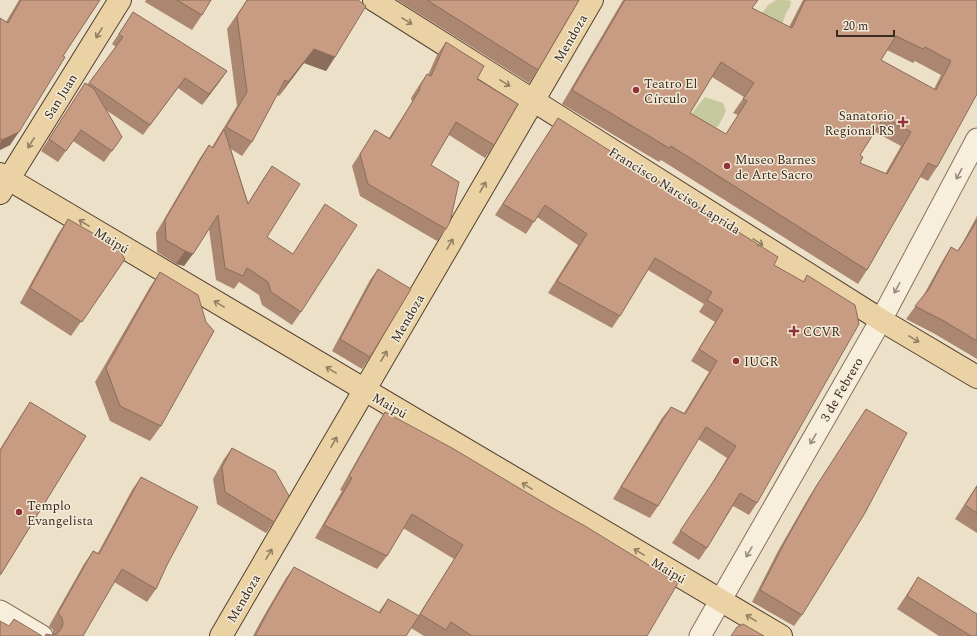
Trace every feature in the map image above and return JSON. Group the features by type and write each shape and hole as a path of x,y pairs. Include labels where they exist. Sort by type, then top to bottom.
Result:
{"main road":[{"name":"San Juan","path":"3,182 120,0"},
{"name":"Francisco Narciso Laprida","path":"374,0 881,320 977,377"},
{"name":"Mendoza","path":"221,636 592,0"},
{"name":"Maipú","path":"3,182 365,390 781,636"}],"street":[{"name":"3 de Febrero","path":"700,636 881,320 977,139"},
{"path":"0,611 42,636"}],"green space":[{"path":"776,0 791,1 781,28 757,20 768,5"},
{"path":"705,97 723,103 726,111 719,125 707,136 689,126 692,113"}],"building":[{"path":"21,0 100,0 63,56 65,57 19,132 2,140 0,139 0,18 8,23"},
{"path":"177,0 211,0 202,15"},
{"path":"247,0 358,0 366,6 335,57 314,49 288,82 285,80 252,142 226,127 247,92 237,16"},
{"path":"427,0 579,0 538,70"},
{"path":"625,0 758,0 752,8 792,28 805,0 977,0 977,94 937,167 928,163 867,270 671,146 669,148 572,90","holes":["896,36 923,49 925,47 951,61 936,90 881,60","721,62 754,83 743,99 747,101 726,134 690,113","884,117 911,132 887,174 860,163 863,157 860,155"]},
{"path":"133,12 227,71 209,94 185,78 150,125 89,83 123,37 119,34"},
{"path":"446,42 484,66 477,79 518,104 494,145 456,122 431,165 459,182 450,222 446,229 368,184 360,154 375,130 390,139 420,89 420,86 427,74 431,76"},
{"path":"85,83 94,89 122,137 112,151 81,130 66,151 49,139"},
{"path":"558,118 778,257 774,265 804,282 807,275 855,305 859,324 757,503 740,493 707,548 680,531 736,446 706,427 658,506 621,487 671,407 685,414 717,361 699,349 723,310 707,300 712,292 655,258 620,316 557,281 587,234 545,205 534,222 503,204"},
{"path":"224,129 248,204 272,166 300,184 267,237 293,254 325,204 357,225 301,312 271,292 268,282 247,268 243,276 225,268 218,215 193,254 166,240 165,220 209,145 213,148"},
{"path":"68,219 117,247 125,259 82,322 30,288"},
{"path":"977,220 977,341 915,306 929,289 951,247 958,251"},
{"path":"378,269 411,289 370,357 340,339"},
{"path":"160,272 198,295 206,322 214,331 161,426 120,406 106,368"},
{"name":"Templo Evangelista","path":"30,402 86,436 1,574 0,451"},
{"path":"866,409 907,433 865,513 802,615 760,590 817,485"},
{"path":"385,412 452,448 585,526 678,583 647,636 472,636 451,622 446,630 420,614 463,545 412,514 387,556 324,525 352,478 349,476"},
{"path":"232,448 275,471 289,496 274,522 225,492 222,467"},
{"path":"141,477 198,507 156,589 122,569 83,636 45,636 46,634 57,634 61,629 63,624 62,618 58,613 93,551 99,554"},
{"path":"977,486 977,513 965,505"},
{"path":"294,567 380,613 388,599 419,616 406,636 255,636"},
{"path":"918,577 977,614 977,636 971,636 907,596"},
{"path":"14,619 42,636 0,636 0,621 9,626"},
{"path":"743,624 764,636 731,636 737,627"}],"place":[{"name":"Teatro El Círculo","path":"636,90"},
{"name":"Sanatorio Regional RS","path":"903,122"},
{"name":"Museo Barnes de Arte Sacro","path":"727,166"},
{"name":"CCVR","path":"794,331"},
{"name":"IUGR","path":"736,361"},
{"name":"Templo Evangelista","path":"19,512"}]}
